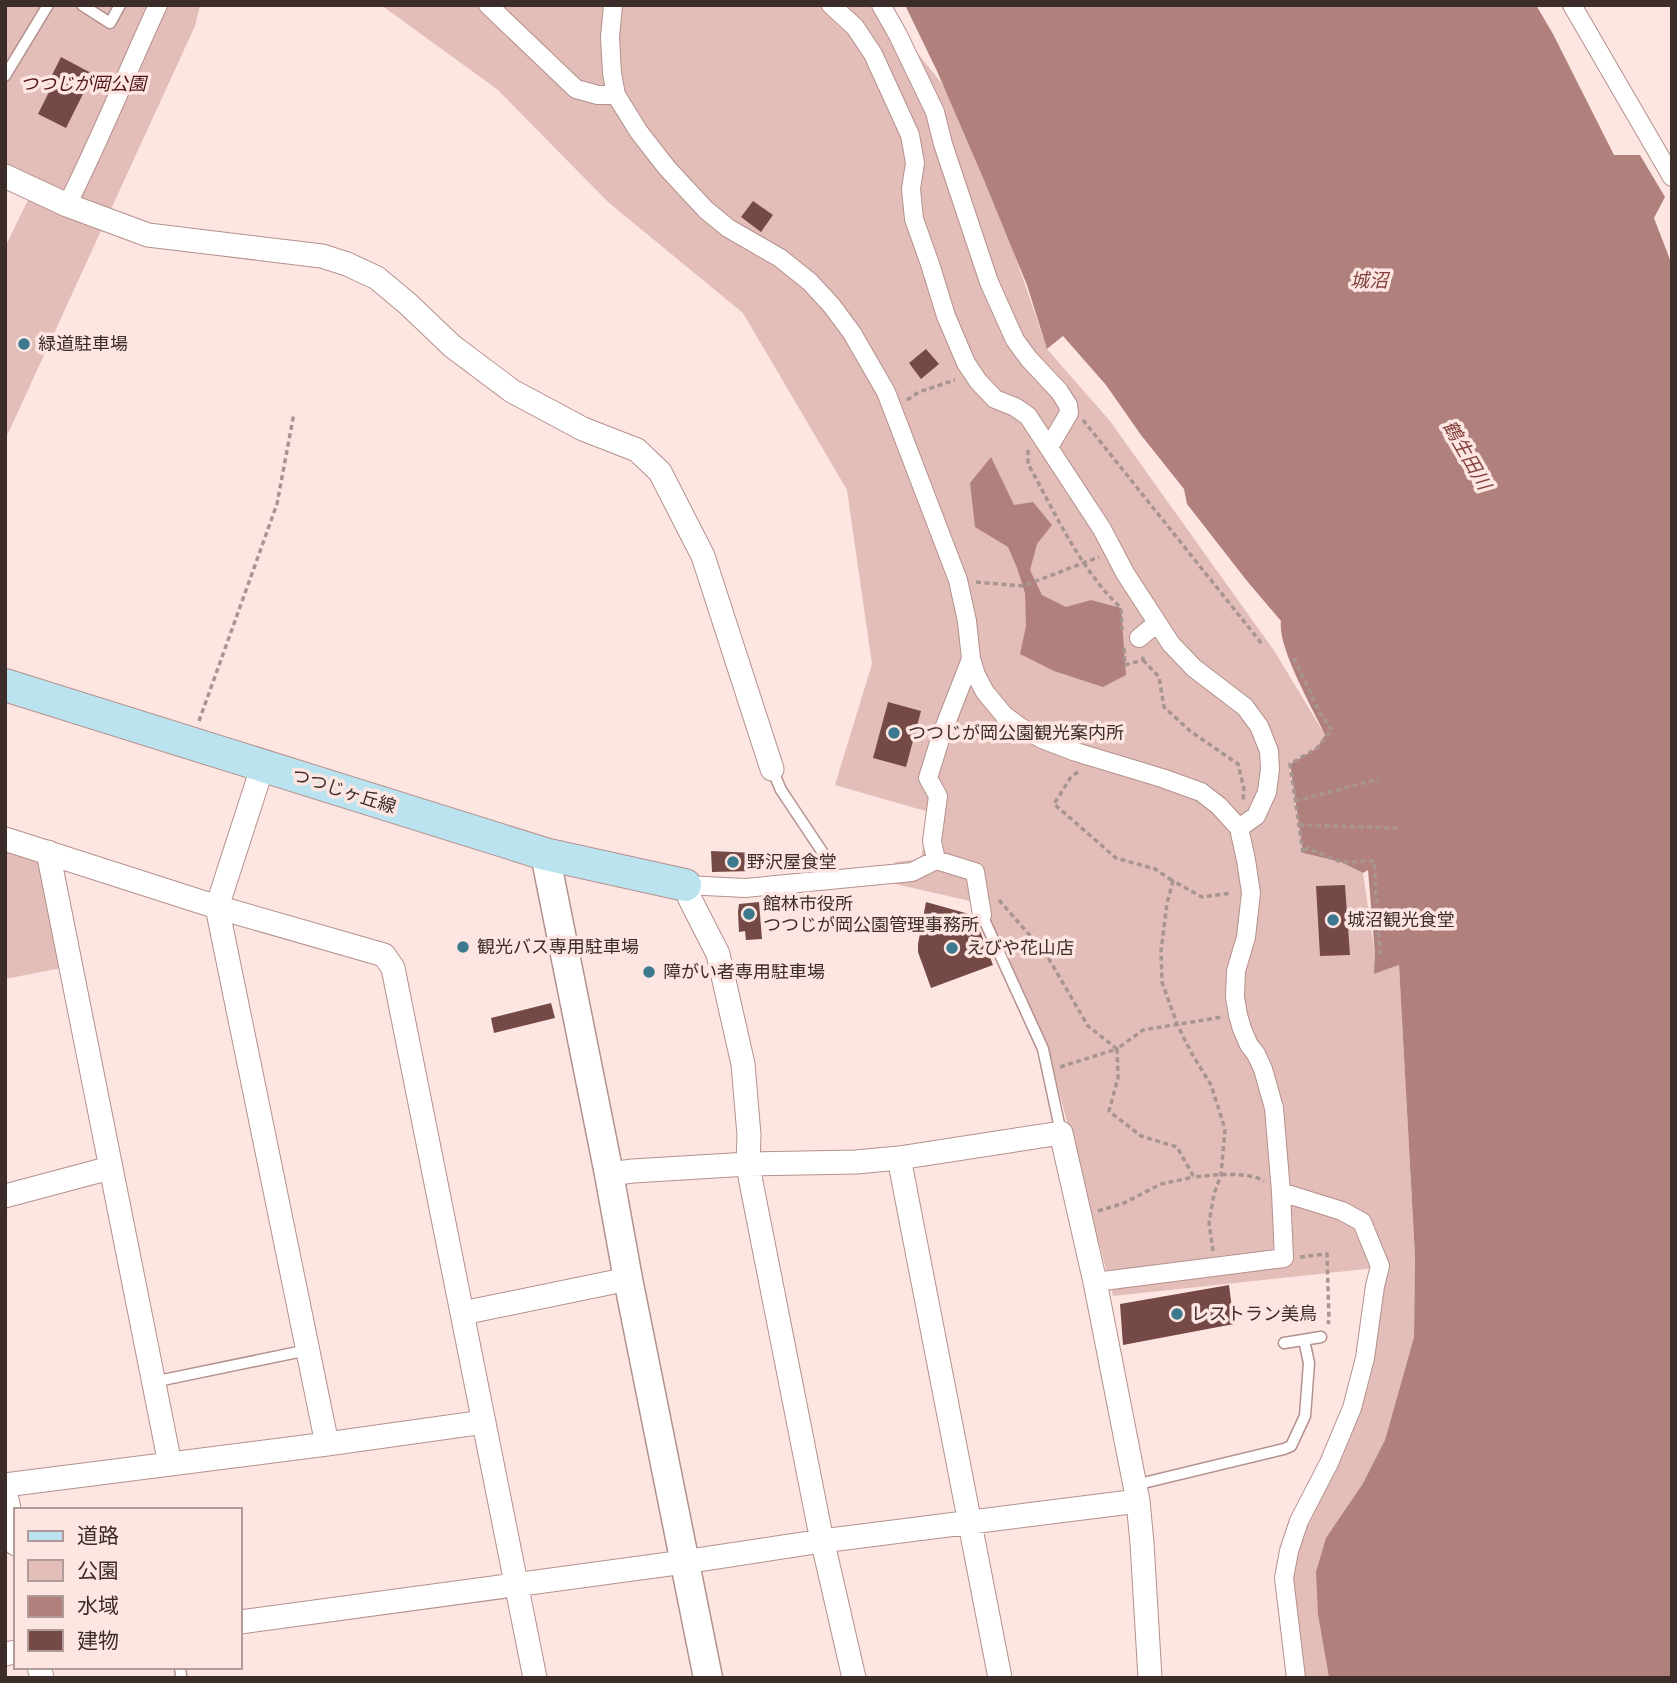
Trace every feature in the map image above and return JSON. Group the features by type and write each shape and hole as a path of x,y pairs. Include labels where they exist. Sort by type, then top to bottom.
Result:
{"main road":[{"name":"つつじヶ丘線","path":"5,685 545,854 685,885"}],"street":[{"path":"67,205 86,169 158,5"},
{"path":"488,5 576,89 616,95"},
{"path":"613,5 610,37 616,95 639,132 667,168 706,210 728,229 780,258 810,282 852,333 886,392 958,580 967,621 971,659 985,692 1003,715 1042,739 1200,792 1219,806 1239,828 1250,885 1250,905 1246,937 1236,971 1236,997 1238,1015 1249,1045 1263,1069 1274,1108 1284,1258 1095,1282"},
{"path":"831,5 855,27 873,54 910,135 915,163 911,189 914,219 946,316 967,363 995,399 1028,416 1102,529 1125,573 1171,644 1194,668 1245,707 1259,726 1269,751 1267,792 1256,816 1239,828"},
{"path":"881,5 935,112 989,282 1015,340 1069,405 1069,414 1049,447"},
{"path":"1572,5 1670,167"},
{"path":"5,176 67,205 148,235 323,256 347,264 377,278 452,346 512,391 583,429 637,450 660,472 703,556 772,769"},
{"path":"1131,635 1157,622"},
{"path":"936,860 932,841 938,796 928,778 971,659"},
{"path":"263,765 218,907 327,1444"},
{"path":"5,838 218,907 384,955 393,968 535,1678"},
{"path":"48,852 170,1464"},
{"path":"545,854 708,1678"},
{"path":"854,1678 822,1541 748,1164 749,1135 743,1064 718,954 685,885 745,888 912,872 936,860 975,872 982,915"},
{"path":"609,1174 748,1164 856,1162 1061,1133 1095,1282 1136,1493 1142,1543 1150,1678"},
{"path":"899,1158 1000,1678"},
{"path":"5,1196 110,1168"},
{"path":"1281,1192 1342,1211 1362,1222 1380,1266 1365,1358 1352,1408 1329,1464 1299,1521 1289,1551 1284,1577 1296,1678"},
{"path":"463,1312 628,1279"},
{"path":"14,1534 5,1487 484,1422"},
{"path":"242,1622 970,1522 1136,1493"}],"lane":[{"path":"5,76 48,5"},
{"path":"82,5 110,23 120,5"},
{"path":"772,769 781,790 823,853 829,880"},
{"path":"982,915 1043,1049 1061,1133"},
{"path":"1283,1343 1321,1337"},
{"path":"1136,1493 1291,1446 1305,1416 1309,1357 1304,1340"},
{"path":"153,1382 308,1350"}],"path":[{"path":"892,410 919,392 974,374"},
{"path":"191,743 277,504 294,413"},
{"path":"1069,414 1082,419 1262,644"},
{"path":"1028,416 1028,464 1083,563 1121,608 1131,635 1144,646 1143,660 1159,677 1164,707 1190,731 1238,764 1244,789 1239,828"},
{"path":"958,580 1023,586 1114,552"},
{"path":"1131,635 1125,665 1143,660"},
{"path":"1294,658 1320,713 1332,730 1317,748 1290,764 1303,853 1307,848 1341,862 1374,861 1380,955"},
{"path":"1096,758 1072,777 1054,804 1116,858 1156,869 1202,897 1235,893 1250,885"},
{"path":"1295,801 1379,779"},
{"path":"1298,825 1400,828"},
{"path":"975,872 1046,954 1088,1026 1117,1049 1118,1078 1109,1111 1141,1136 1177,1147 1194,1177"},
{"path":"1173,881 1167,903 1161,951 1162,982 1177,1024 1211,1085 1225,1129 1221,1175 1214,1194 1209,1223 1216,1267"},
{"path":"1048,1072 1117,1049 1143,1030 1238,1015"},
{"path":"1080,1217 1124,1203 1161,1184 1194,1177 1257,1177 1281,1192"},
{"path":"1284,1258 1327,1254 1329,1320 1321,1337"}],"green space":[{"name":"つつじが岡公園","path":"5,5 200,5 195,26 5,440 5,247 30,196 5,169"},
{"path":"381,5 879,5 967,115 1047,349 1110,421 1275,652 1325,735 1317,748 1289,764 1303,853 1341,862 1363,873 1375,954 1375,974 1399,965 1415,1256 1414,1337 1385,1440 1362,1485 1318,1615 1329,1678 1304,1678 1296,1622 1293,1564 1309,1517 1342,1456 1369,1383 1385,1268 1113,1296 1048,1049 979,903 895,884 895,862 921,859 929,812 835,785 872,664 847,490 743,313 608,202 498,90"},
{"path":"5,848 34,857 41,865 61,968 5,979"}],"water":[{"name":"城沼","path":"905,5 1536,5 1614,155 1640,155 1665,197 1654,218 1672,265 1672,1678 1329,1678 1318,1615 1316,1572 1326,1538 1362,1485 1385,1440 1414,1337 1415,1256 1399,965 1374,974 1375,954 1368,870 1363,873 1341,862 1303,853 1290,764 1317,748 1325,735 1290,662 1284,646 1281,621 1187,504 1184,489 1106,385 1063,336 1047,349 1027,285 984,180"},
{"path":"991,457 1014,505 1033,502 1052,525 1037,544 1030,570 1042,595 1066,607 1091,600 1121,608 1126,675 1103,687 1054,671 1020,654 1026,626 1025,593 1017,568 1008,547 975,527 970,483"}],"building":[{"path":"61,57 93,74 66,128 38,114 50,90 46,87"},
{"path":"753,201 773,215 761,232 741,217"},
{"path":"926,349 939,364 921,379 909,363"},
{"path":"888,702 921,711 906,767 873,758"},
{"name":"野沢屋食堂","path":"711,851 755,853 755,871 712,872"},
{"name":"城沼観光食堂","path":"1345,885 1350,955 1320,956 1316,886"},
{"path":"759,902 762,939 746,940 745,931 739,932 739,904"},
{"name":"えびや花山店","path":"926,902 969,914 978,926 993,965 931,988 918,952"},
{"path":"551,1003 555,1018 494,1033 491,1018"},
{"name":"レストラン美鳥","path":"1229,1285 1234,1324 1123,1345 1120,1304"}],"place":[{"name":"緑道駐車場","path":"24,344"},
{"name":"つつじが岡公園観光案内所","path":"894,733"},
{"name":"野沢屋食堂","path":"733,862"},
{"name":"館林市役所 つつじが岡公園管理事務所","path":"749,914"},
{"name":"城沼観光食堂","path":"1333,920"},
{"name":"観光バス専用駐車場","path":"463,947"},
{"name":"えびや花山店","path":"952,948"},
{"name":"障がい者専用駐車場","path":"649,972"},
{"name":"レストラン美鳥","path":"1177,1314"}],"water label":[{"name":"鶴生田川","path":"1467,455"}]}
